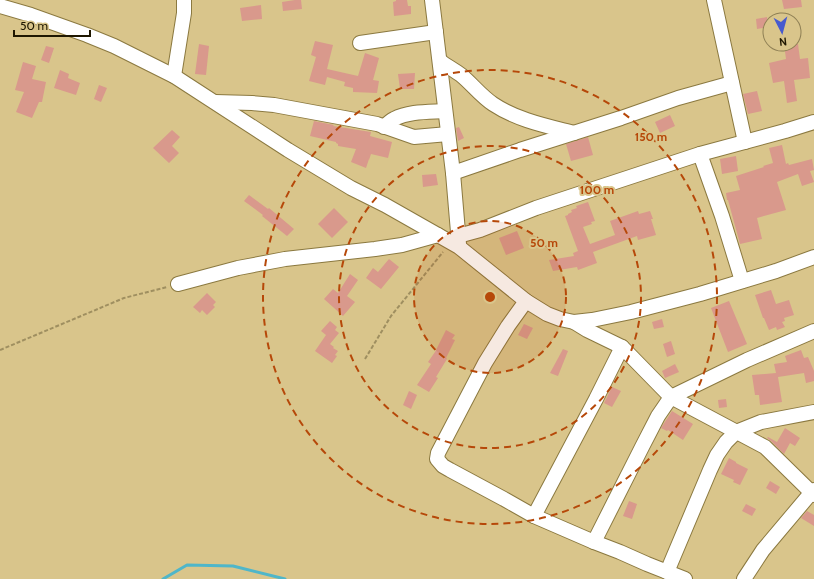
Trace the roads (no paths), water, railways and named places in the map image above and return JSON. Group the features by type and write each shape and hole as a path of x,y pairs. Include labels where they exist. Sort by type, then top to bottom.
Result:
{"street":[{"path":"174,76 184,13 184,0"},
{"path":"432,0 452,173 456,241"},
{"path":"714,0 745,142"},
{"path":"0,6 31,15 87,35 114,46 174,76 288,150 339,181 385,204 438,235 456,241 526,300 547,314 560,319 574,322 631,312 693,296 776,271 814,257"},
{"path":"360,43 436,32"},
{"path":"440,61 462,76 493,104 526,120 575,133"},
{"path":"452,173 678,98 732,83"},
{"path":"215,102 252,103 280,106 366,122 414,137 448,134"},
{"path":"384,127 392,120 400,116 413,113 445,111"},
{"path":"456,241 536,208 700,154 814,122"},
{"path":"700,154 722,216 742,281"},
{"path":"178,284 238,268 285,259 375,250 402,245 438,235"},
{"path":"526,300 508,326 464,401 438,453 438,461 450,470 534,516 685,579"},
{"path":"574,322 622,347 671,397 765,447 813,493 763,550 744,579"},
{"path":"594,542 658,416 671,397 717,374 814,331"},
{"path":"534,516 622,347"},
{"path":"667,572 717,455 726,442 736,432 766,421 814,412"}],"waterway":[{"path":"163,579 187,565 233,566 285,579"}]}
